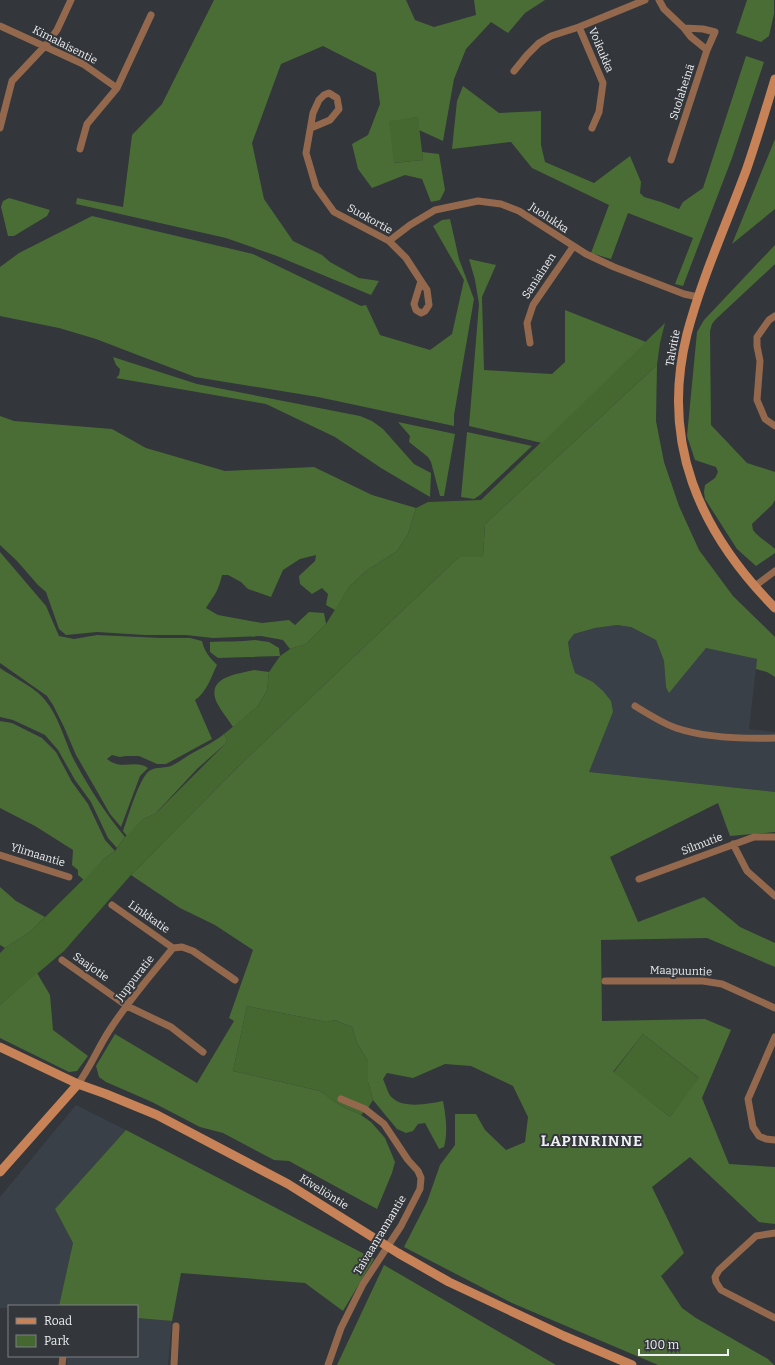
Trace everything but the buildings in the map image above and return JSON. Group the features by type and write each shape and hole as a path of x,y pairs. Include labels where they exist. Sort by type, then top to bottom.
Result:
{"street":[{"path":"0,128 12,81 45,46 57,30 71,0"},
{"path":"514,71 539,43 551,36 579,27 645,0"},
{"path":"659,0 664,9 684,28 691,37 707,50"},
{"path":"80,149 87,124 116,88 151,15"},
{"name":"Kimalaisentie","path":"0,26 83,64 116,88"},
{"name":"Voikukka","path":"579,27 603,83 599,112 592,128"},
{"name":"Suolaheinä","path":"671,160 707,50 715,32 703,29 684,28"},
{"name":"Talvitie","path":"775,79 746,169 698,297 687,333 680,373 678,409 683,450 691,480 704,513 714,532 733,560 775,608"},
{"name":"Suokortie","path":"311,128 330,120 339,109 337,98 329,94 324,95 319,100 313,113 306,153 316,188 334,212 389,241 406,258 421,281"},
{"name":"Juolukka","path":"389,241 410,225 435,210 478,201 501,204 519,211 573,247 614,267 684,294 698,297"},
{"name":"Saniainen","path":"530,343 527,323 532,304 573,247"},
{"path":"775,316 769,320 757,337 760,361 757,400 765,419 775,426"},
{"path":"755,586 775,571"},
{"path":"635,706 658,720 676,728 709,735 751,739 775,738"},
{"name":"Silmutie","path":"639,879 754,837 775,837"},
{"path":"733,844 747,871 775,896"},
{"name":"Ylimaantie","path":"0,855 69,876"},
{"name":"Linkkatie","path":"112,905 173,948"},
{"path":"173,948 182,947 193,951 235,980"},
{"name":"Juppuratie","path":"78,1084 109,1031 138,989 173,948"},
{"name":"Saajotie","path":"62,960 127,1006 171,1027 203,1052"},
{"name":"Maapuuntie","path":"606,981 703,980 722,984 775,1008"},
{"path":"775,1037 748,1098 753,1127 760,1136 766,1139 775,1140"},
{"name":"Kiveliöntie","path":"0,1047 78,1084 157,1115 288,1184 456,1286 564,1336 632,1365"},
{"path":"0,1172 78,1084"},
{"name":"Taivaanrannantie","path":"328,1365 341,1328 363,1284 401,1226 420,1189 421,1178 418,1171 408,1160 384,1124 365,1109 341,1099"},
{"path":"775,1233 756,1236 719,1270 715,1277 721,1290 775,1318"},
{"path":"174,1365 176,1326"}],"shaded area":[{"path":"617,625 631,627 656,640 664,661 666,687 706,648 757,659 749,729 775,732 775,792 589,772 613,712 593,682 575,673 568,642 574,634 595,628"},
{"path":"76,1105 126,1130 55,1209 73,1243 59,1305 8,1305 8,1308 0,1308 0,1197"},
{"path":"138,1318 172,1321 168,1365 67,1365 67,1357 138,1357"}],"green space":[{"path":"214,0 406,0 415,20 434,27 476,15 474,0 545,0 525,13 508,33 491,22 466,49 454,79 443,141 419,130 418,117 389,121 394,163 423,160 422,152 439,154 445,190 440,200 431,202 422,179 405,175 372,188 358,169 352,144 368,135 380,104 376,73 323,46 281,64 252,143 264,199 293,241 322,255 330,262 359,278 379,281 371,295 277,256 226,238 76,204 77,198 123,207 132,135 162,104"},
{"path":"747,0 774,0 774,14 769,36 761,42 736,33"},
{"path":"746,56 764,62 732,158 683,286 675,284 693,238 628,213 611,259 591,253 609,205 532,168 511,142 452,149 457,101 463,86 499,113 541,111 541,145 545,162 594,183 630,156 641,182 640,193 644,197 679,209 683,202 703,188"},
{"path":"418,117 423,160 393,163 388,120"},
{"path":"775,139 775,209 732,244"},
{"path":"9,198 50,210 47,216 14,236 8,236 1,207 3,201"},
{"path":"92,216 253,254 361,306 366,305 380,335 430,350 452,334 464,280 433,226 442,220 450,219 459,259 474,299 454,415 454,426 318,397 195,377 96,339 59,328 0,316 0,267 19,253"},
{"path":"775,245 775,264 715,320 710,331 711,425 747,463 775,472 775,500 772,505 752,524 753,530 775,549 775,553 756,566 737,549 705,499 705,485 715,478 718,472 716,467 695,460 687,436 697,332 704,320"},
{"path":"469,259 496,265 482,297 484,370 552,374 565,362 565,310 646,342 542,443 469,426 479,304 475,280"},
{"path":"665,323 657,365 485,524 483,557 459,557 242,763 131,875 64,951 0,1005 0,953 31,931 105,858 115,851 125,837 143,819 155,814 225,744 227,740 224,734 258,706 267,690 269,672 280,656 290,649 306,644 326,624 349,587 366,571 397,551 408,534 416,508 428,502 481,500"},
{"path":"113,357 197,384 360,416 372,421 383,429 414,464 431,473 430,497 381,468 335,437 266,404 116,378 119,375 120,369 116,365"},
{"path":"657,365 656,421 664,462 679,506 699,550 733,596 775,637 775,677 767,672 756,669 757,659 706,648 669,693 666,687 664,661 656,640 631,627 617,625 595,628 574,634 568,642 575,673 593,682 603,691 611,701 613,712 589,772 775,792 775,832 730,836 718,803 610,857 638,922 704,897 740,927 775,943 775,967 707,938 601,940 602,1021 705,1019 731,1030 702,1098 729,1164 775,1167 775,1224 759,1222 690,1157 652,1187 684,1253 661,1276 682,1308 696,1318 768,1359 774,1365 658,1365 512,1303 404,1247 427,1202 440,1165 455,1145 455,1114 476,1114 485,1130 506,1150 525,1142 528,1117 513,1086 471,1066 445,1064 413,1078 387,1073 383,1079 389,1094 400,1102 414,1105 443,1101 446,1119 446,1136 444,1147 439,1149 425,1123 418,1124 413,1131 406,1133 397,1129 373,1100 368,1082 368,1061 357,1043 352,1027 335,1020 327,1022 247,1006 233,1071 320,1091 341,1106 361,1115 371,1122 385,1138 395,1162 377,1209 289,1161 274,1160 223,1133 200,1127 152,1102 106,1082 99,1077 96,1066 115,1034 197,1083 234,1021 229,1018 253,950 215,925 180,908 131,875 242,763 459,557 483,557 485,524","holes":["643,1034 699,1078 670,1117 613,1072"]},
{"path":"0,416 14,421 112,429 146,448 225,471 314,467 372,495 416,508 408,534 397,551 366,571 349,587 335,610 326,605 328,594 322,588 312,594 300,584 299,576 315,561 316,555 300,559 283,570 271,597 248,589 241,582 228,575 222,575 218,589 206,608 218,615 262,623 289,620 295,625 309,612 324,613 326,624 306,644 290,649 283,640 261,636 213,638 186,635 145,635 97,632 66,635 59,629 46,592 0,545"},
{"path":"398,422 455,434 444,496 440,496 431,462 428,457 409,442 410,436"},
{"path":"467,432 532,446 474,499 461,497"},
{"path":"0,552 46,606 59,636 74,639 97,635 190,638 202,641 204,648 217,665 206,689 195,700 212,739 166,764 157,764 139,756 120,757 112,755 107,759 117,764 138,764 148,768 140,776 121,827 110,814 76,755 64,727 47,696 0,663"},
{"path":"255,640 269,642 279,648 280,656 218,658 210,652 210,642"},
{"path":"0,668 36,691 50,707 58,721 73,758 85,779 104,809 125,837 117,848 108,838 91,802 75,780 58,750 45,735 13,720 0,717"},
{"path":"254,670 269,672 267,690 258,706 233,727 217,703 214,694 215,687 225,678"},
{"path":"0,721 12,723 42,738 56,752 72,782 88,804 105,840 115,851 105,858 84,880 78,875 78,870 72,865 73,850 35,826 0,808"},
{"path":"224,734 227,740 225,744 197,769 155,814 143,819 127,836 123,831 145,775 152,769 173,765"},
{"path":"0,887 16,901 45,917 31,931 5,948 0,945"},
{"path":"37,973 50,995 53,1030 88,1056 77,1071 69,1072 0,1038 0,1005"},
{"path":"247,1006 327,1022 335,1020 352,1027 357,1043 368,1061 368,1082 373,1100 368,1108 361,1115 341,1106 320,1091 233,1071"},
{"path":"643,1034 700,1079 670,1117 613,1073"},
{"path":"126,1130 374,1259 343,1311 305,1283 181,1273 172,1321 138,1318 138,1305 59,1305 73,1243 55,1209"},
{"path":"384,1265 556,1365 337,1365"}],"district":[{"name":"LAPINRINNE","path":"592,1141"}]}
